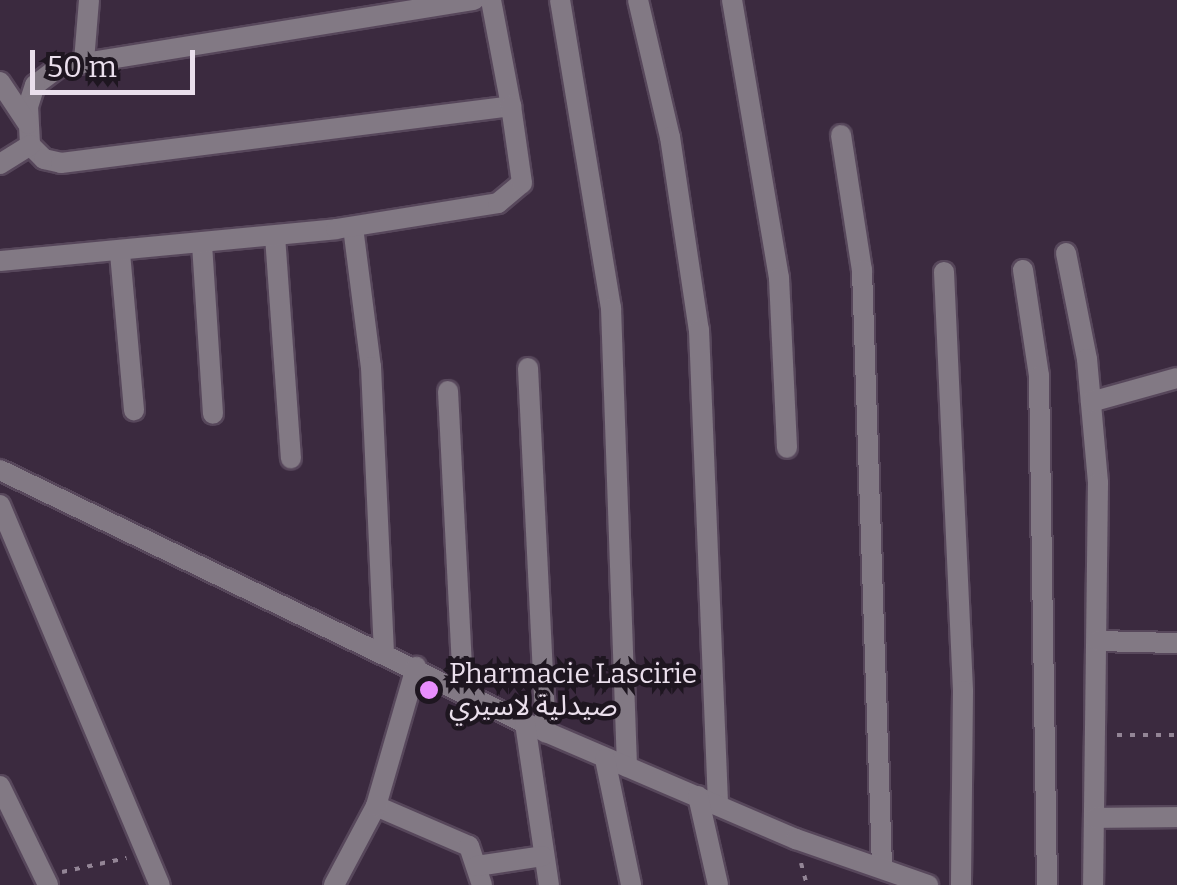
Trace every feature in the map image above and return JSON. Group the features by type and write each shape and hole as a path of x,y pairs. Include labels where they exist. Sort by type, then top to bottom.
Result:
{"street":[{"path":"84,61 89,0"},
{"path":"0,164 30,135 35,85 59,67 320,30 474,0"},
{"path":"0,261 352,227 512,197 522,183 490,0"},
{"path":"560,0 611,308 627,767"},
{"path":"638,0 667,122 699,330 708,800 718,885"},
{"path":"732,0 779,278 787,448"},
{"path":"0,82 44,159 61,163 511,106"},
{"path":"841,135 862,270 882,868"},
{"path":"352,227 372,367 384,653"},
{"path":"276,236 291,458"},
{"path":"202,244 213,414"},
{"path":"120,252 134,410"},
{"path":"1066,252 1091,402 1098,641 1092,885"},
{"path":"1023,270 1039,376 1047,885"},
{"path":"944,272 964,691 961,885"},
{"path":"528,368 546,733"},
{"path":"1091,402 1177,378"},
{"path":"448,391 463,691"},
{"path":"0,470 416,667 546,733 928,885"},
{"path":"0,505 160,885"},
{"path":"1098,641 1177,643"},
{"path":"339,884 376,806 416,667"},
{"path":"525,723 549,885"},
{"path":"605,759 632,885"},
{"path":"0,786 43,882"},
{"path":"376,806 469,846 479,875 542,856"},
{"path":"1095,818 1177,818"}],"path":[{"path":"1098,735 1177,735"},
{"path":"43,882 146,854"}],"place":[{"name":"Pharmacie Lascirie صيدلية لاسيري","path":"429,690"}]}
